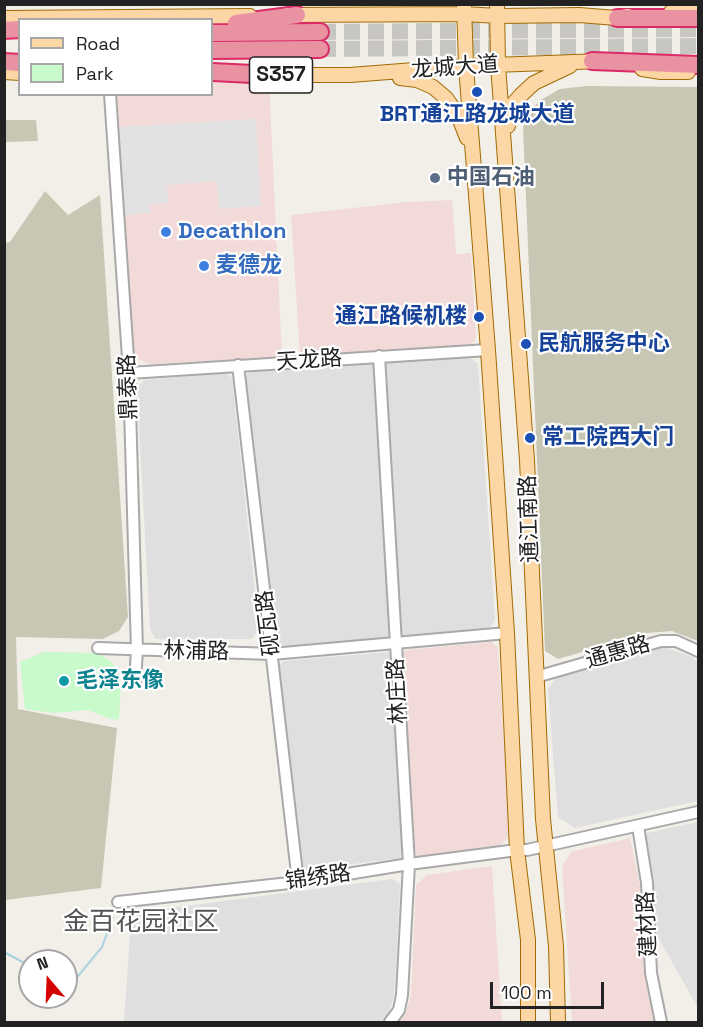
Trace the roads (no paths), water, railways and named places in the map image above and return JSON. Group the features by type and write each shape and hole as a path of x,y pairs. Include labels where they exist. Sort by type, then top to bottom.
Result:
{"highway":[{"path":"213,24 240,23 297,15"},
{"path":"617,18 699,18"},
{"path":"213,33 320,32"},
{"path":"213,50 321,49"},
{"path":"586,62 699,65"},
{"path":"213,74 273,75"}],"main road":[{"path":"372,14 406,4"},
{"path":"542,4 579,15"},
{"path":"4,18 372,14 464,9 579,15 699,26"},
{"name":"通江南路","path":"464,9 466,66 507,633 517,850 528,940 528,1023"},
{"path":"617,18 699,9"},
{"name":"通江南路","path":"497,10 498,65 527,460 545,844 556,946 558,1023"},
{"name":"龙城大道","path":"273,75 350,75 466,66 699,59"},
{"path":"506,164 507,130 512,105 534,83 551,74 586,62 661,72 699,73"},
{"path":"350,75 417,80 434,87 446,98 458,115 465,131 475,172"}],"street":[{"name":"鼎泰路","path":"110,96 129,373 137,650 135,681"},
{"name":"天龙路","path":"129,373 488,350"},
{"name":"林庄路","path":"379,356 409,864 402,995 399,1010 390,1023"},
{"name":"砚瓦路","path":"238,365 298,882"},
{"name":"林浦路","path":"98,648 272,654 507,633"},
{"name":"通惠路","path":"536,677 661,641 675,641 699,651"},
{"name":"锦绣路","path":"545,844 699,805"},
{"name":"锦绣路","path":"118,902 298,882 517,850 699,812"},
{"name":"建材路","path":"638,826 647,883 651,973 661,1023"}],"waterway":[{"path":"78,976 102,947 113,917"},
{"path":"4,952 18,960"}],"tunnel":[{"path":"320,32 698,29"},
{"path":"320,49 698,46"}],"place":[{"name":"BRT通江路龙城大道","path":"477,92"},
{"name":"中国石油","path":"435,178"},
{"name":"Decathlon","path":"166,232"},
{"name":"麦德龙","path":"204,266"},
{"name":"通江路候机楼","path":"479,317"},
{"name":"民航服务中心","path":"526,344"},
{"name":"常工院西大门","path":"530,438"},
{"name":"毛泽东像","path":"64,681"}],"district":[{"name":"金百花园社区","path":"141,923"}]}
